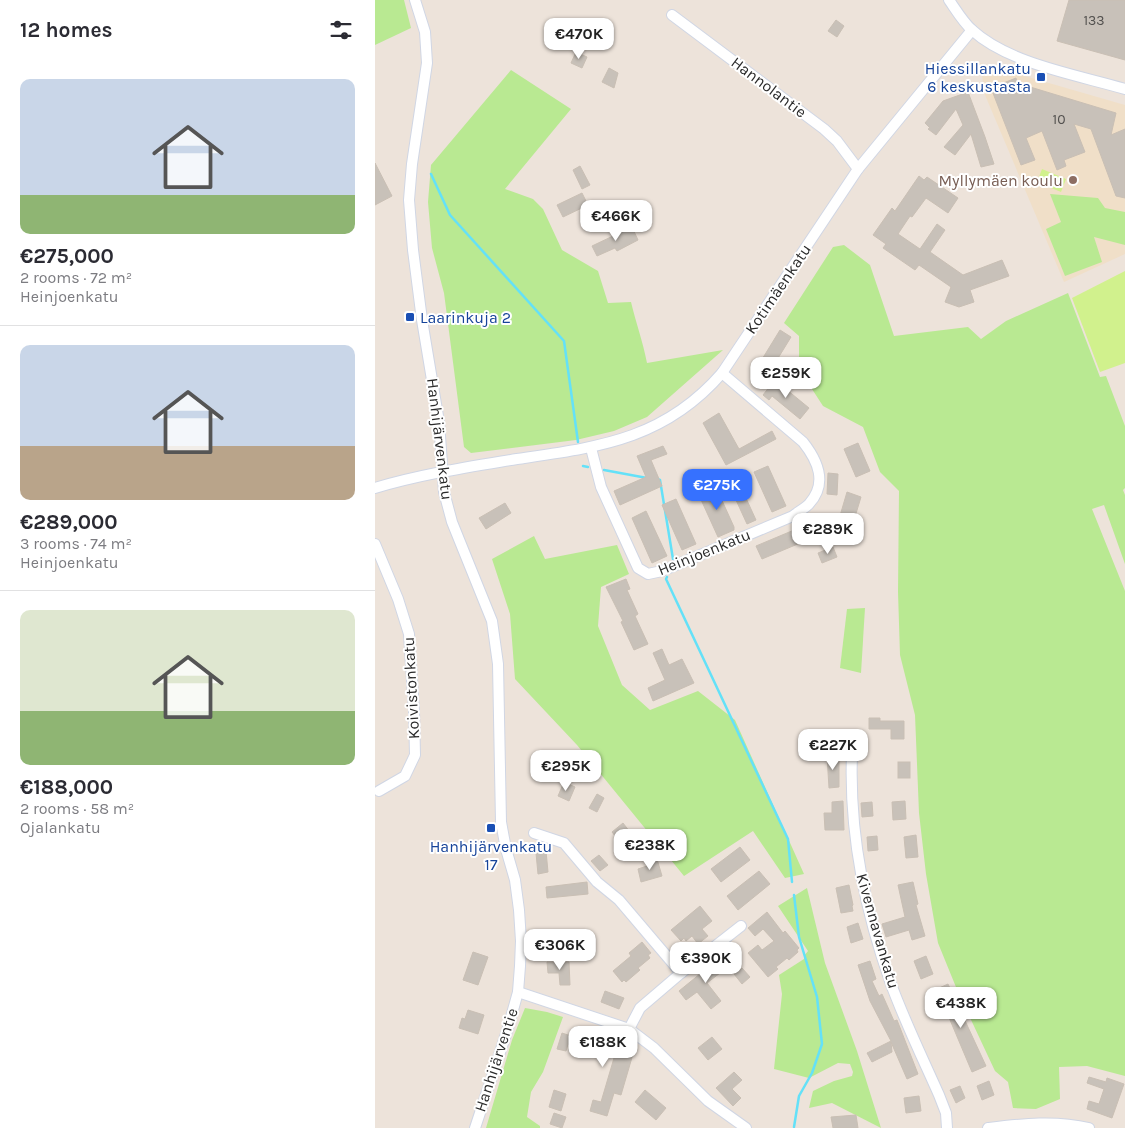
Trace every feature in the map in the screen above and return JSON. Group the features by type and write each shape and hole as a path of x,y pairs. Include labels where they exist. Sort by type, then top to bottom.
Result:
{"street":[{"name":"Hanhijärvenkatu","path":"415,0 425,32 427,63 412,164 409,200 413,250 439,422 444,492 452,522 492,622 495,638 498,664 501,822 515,880 521,941 518,992"},
{"path":"949,0 972,30 988,42 1007,52 1030,62 1125,89"},
{"name":"Hannolantie","path":"672,15 824,129 837,141 858,169"},
{"name":"Kotimäenkatu","path":"375,488 443,471 591,448 615,442 639,434 661,423 707,390 721,373 858,169 972,30"},
{"name":"Heinjoenkatu","path":"591,448 601,487 638,568 648,574 663,571 793,516 809,504 816,494 820,483 814,456 803,442 721,373"},
{"name":"Koivistonkatu","path":"375,544 398,599 409,634 415,711 415,754 405,776 379,791"},
{"name":"Kivennavankatu","path":"852,754 853,824 868,907 892,986 939,1095 945,1113 947,1128"},
{"path":"533,833 565,843 597,882 619,900 681,973"},
{"path":"629,1029 640,1008 741,926"},
{"path":"518,992 629,1029 655,1048 709,1100 742,1127"},
{"name":"Hanhijärventie","path":"475,1128 518,992"},
{"path":"988,1128 1041,1122 1071,1124 1089,1128"}],"shaded area":[{"name":"Myllymäen koulu","path":"980,63 1125,105 1125,254 1064,282 985,95"}],"green space":[{"path":"375,0 404,0 411,28 375,45"},
{"path":"511,70 571,109 505,189 533,199 543,209 562,250 598,271 608,303 631,302 647,363 723,350 647,417 614,431 576,440 471,453 464,447 444,293 432,248 428,202 431,165"},
{"path":"1042,169 1066,179 1061,192 1037,182"},
{"path":"1050,194 1098,198 1105,208 1125,212 1125,245 1094,237 1102,262 1065,276 1046,229 1061,222"},
{"path":"844,245 870,265 894,336 968,327 981,339 1006,321 1068,293 1100,377 1106,376 1125,426 1125,488 1123,490 1125,495 1125,564 1104,505 1092,509 1125,591 1125,1076 1087,1066 1059,1067 1060,1099 1036,1109 1013,1108 1008,1082 995,1071 958,992 938,943 926,874 919,813 915,715 900,655 898,592 899,491 880,472 863,427 823,406 799,369 799,336 784,323 833,247"},
{"path":"1125,271 1125,363 1100,372 1072,298"},
{"path":"534,536 545,559 617,545 629,574 601,587 598,626 622,685 650,710 698,691 735,720 804,874 785,878 753,831 684,876 577,745 515,679 510,614 492,559"},
{"path":"865,608 861,673 840,668 847,609"},
{"path":"807,888 825,963 857,1051 881,1128 832,1103 809,1108 813,1091 834,1081 852,1076 853,1072 850,1064 838,1063 809,1078 774,1069 782,994 779,975 804,959 808,951 778,906"},
{"path":"525,1008 563,1017 543,1072 531,1092 527,1117 540,1126 540,1128 486,1128 512,1040"}],"building":[{"path":"1069,0 1125,0 1125,60 1057,41"},
{"path":"836,20 844,26 837,37 828,31"},
{"path":"576,52 587,57 582,68 571,63"},
{"path":"609,68 618,73 614,88 602,82"},
{"path":"1016,78 1017,83 1116,113 1111,135 1125,129 1125,198 1116,196 1091,129 1074,124 1085,152 1064,160 1066,166 1057,170 1042,131 1026,138 1035,160 1021,165 991,88"},
{"path":"968,92 994,164 981,167 971,134 955,155 944,147 963,125 956,109 936,135 928,129 930,128 925,123 943,101"},
{"path":"375,163 392,196 375,205"},
{"path":"580,166 590,185 582,189 573,170"},
{"path":"919,176 924,180 927,177 958,198 948,213 926,198 912,217 910,216 898,234 920,249 937,224 945,230 930,252 963,275 1002,260 1009,276 970,290 974,302 959,307 945,302 951,287 919,265 915,270 883,248 886,244 873,235 892,208 895,211"},
{"path":"582,193 588,205 563,217 557,205"},
{"path":"632,227 638,240 617,251 615,248 597,256 592,246"},
{"path":"780,330 791,337 772,368 761,361"},
{"path":"777,377 783,382 781,385 809,408 800,419 772,396 769,400 763,395"},
{"path":"719,413 739,449 772,431 776,439 726,465 703,423"},
{"path":"858,443 870,471 856,477 844,449"},
{"path":"663,446 667,454 651,460 662,486 620,505 614,491 646,477 637,456"},
{"path":"768,466 786,506 772,512 754,472"},
{"path":"828,473 838,474 837,495 827,494"},
{"path":"715,485 734,527 734,530 718,537 698,493"},
{"path":"847,492 861,497 851,530 837,526"},
{"path":"745,496 756,520 747,524 736,500"},
{"path":"676,499 696,544 682,550 662,505"},
{"path":"505,503 511,513 486,529 479,518"},
{"path":"646,511 667,556 652,563 632,518"},
{"path":"806,525 812,538 762,559 756,546"},
{"path":"833,547 837,557 822,563 818,553"},
{"path":"626,579 630,589 627,590 638,614 635,616 648,644 634,650 621,622 623,621 606,587"},
{"path":"662,649 669,665 682,659 694,683 653,701 648,688 665,680 653,653"},
{"path":"869,718 880,718 880,721 904,721 904,739 891,739 891,729 869,729"},
{"path":"839,755 839,787 829,788 827,756"},
{"path":"898,762 910,762 910,778 898,778"},
{"path":"564,782 575,787 569,801 558,796"},
{"path":"597,794 604,798 597,812 589,808"},
{"path":"843,801 844,830 825,830 824,813 832,813 832,802"},
{"path":"905,801 906,819 893,820 892,802"},
{"path":"872,802 873,816 862,817 861,803"},
{"path":"623,823 636,840 625,848 612,832"},
{"path":"916,835 918,857 906,858 904,837"},
{"path":"877,836 878,850 868,851 867,837"},
{"path":"740,847 750,860 721,882 711,869"},
{"path":"546,851 548,872 538,874 536,853"},
{"path":"599,855 608,865 600,871 591,861"},
{"path":"657,859 662,876 641,882 638,869 647,866 646,862"},
{"path":"759,871 770,884 738,910 727,896"},
{"path":"587,882 588,894 547,898 546,887"},
{"path":"913,882 918,904 916,905 925,936 912,940 909,930 886,937 882,924 905,917 898,885"},
{"path":"849,885 853,911 841,913 836,888"},
{"path":"700,906 712,921 702,929 708,936 698,944 692,936 686,941 684,938 681,941 671,930"},
{"path":"767,912 783,933 785,931 799,948 798,952 789,960 787,958 776,967 778,969 768,977 748,953 758,945 762,950 774,941 763,929 755,936 748,928"},
{"path":"858,923 863,939 851,943 847,927"},
{"path":"642,942 651,953 648,955 650,958 626,982 624,980 622,982 613,971 631,956 629,953"},
{"path":"473,952 488,957 478,985 463,980"},
{"path":"722,956 729,966 707,983 721,1001 711,1009 697,992 686,1000 679,991"},
{"path":"926,956 933,974 921,979 914,961"},
{"path":"870,961 876,979 872,981 879,996 882,994 894,1021 897,1020 918,1074 907,1079 891,1042 892,1052 872,1062 867,1053 891,1041 870,1001 858,965"},
{"path":"547,962 569,962 570,985 560,985 559,973 548,973"},
{"path":"742,968 750,977 742,984 734,974"},
{"path":"948,984 986,1066 972,1072 937,989"},
{"path":"605,991 624,998 619,1009 601,1002"},
{"path":"468,1010 484,1015 478,1034 459,1028 462,1018 465,1019"},
{"path":"562,1033 580,1039 582,1035 604,1042 603,1045 633,1054 621,1095 614,1093 607,1116 590,1111 593,1100 601,1102 614,1058 568,1044 566,1051 557,1049"},
{"path":"712,1037 722,1049 708,1060 698,1048"},
{"path":"734,1072 742,1080 732,1089 741,1098 733,1106 716,1088"},
{"path":"1089,1077 1106,1082 1107,1078 1124,1084 1112,1118 1087,1109 1089,1101 1099,1104 1104,1089 1087,1083"},
{"path":"989,1081 994,1095 982,1100 977,1086"},
{"path":"960,1086 965,1098 956,1103 950,1090"},
{"path":"554,1090 566,1094 561,1111 549,1107"},
{"path":"645,1090 666,1108 656,1120 635,1102"},
{"path":"919,1096 921,1111 906,1113 904,1098"},
{"path":"554,1113 566,1117 562,1128 550,1124"},
{"path":"856,1115 858,1128 833,1128 831,1117"}],"waterway":[{"path":"431,174 450,215 564,341 578,442"},
{"path":"583,466 588,467"},
{"path":"604,470 647,478"},
{"path":"657,479 660,480 673,559"},
{"path":"667,577 666,579 788,839 792,882"},
{"path":"794,895 799,937 817,997 822,1044 812,1073 799,1096 794,1127"}],"place":[{"name":"Hiessillankatu 6 keskustasta","path":"1041,77"},
{"name":"Myllymäen koulu","path":"1073,180"},
{"name":"Laarinkuja 2","path":"410,317"},
{"name":"Hanhijärvenkatu 17","path":"491,828"}]}
